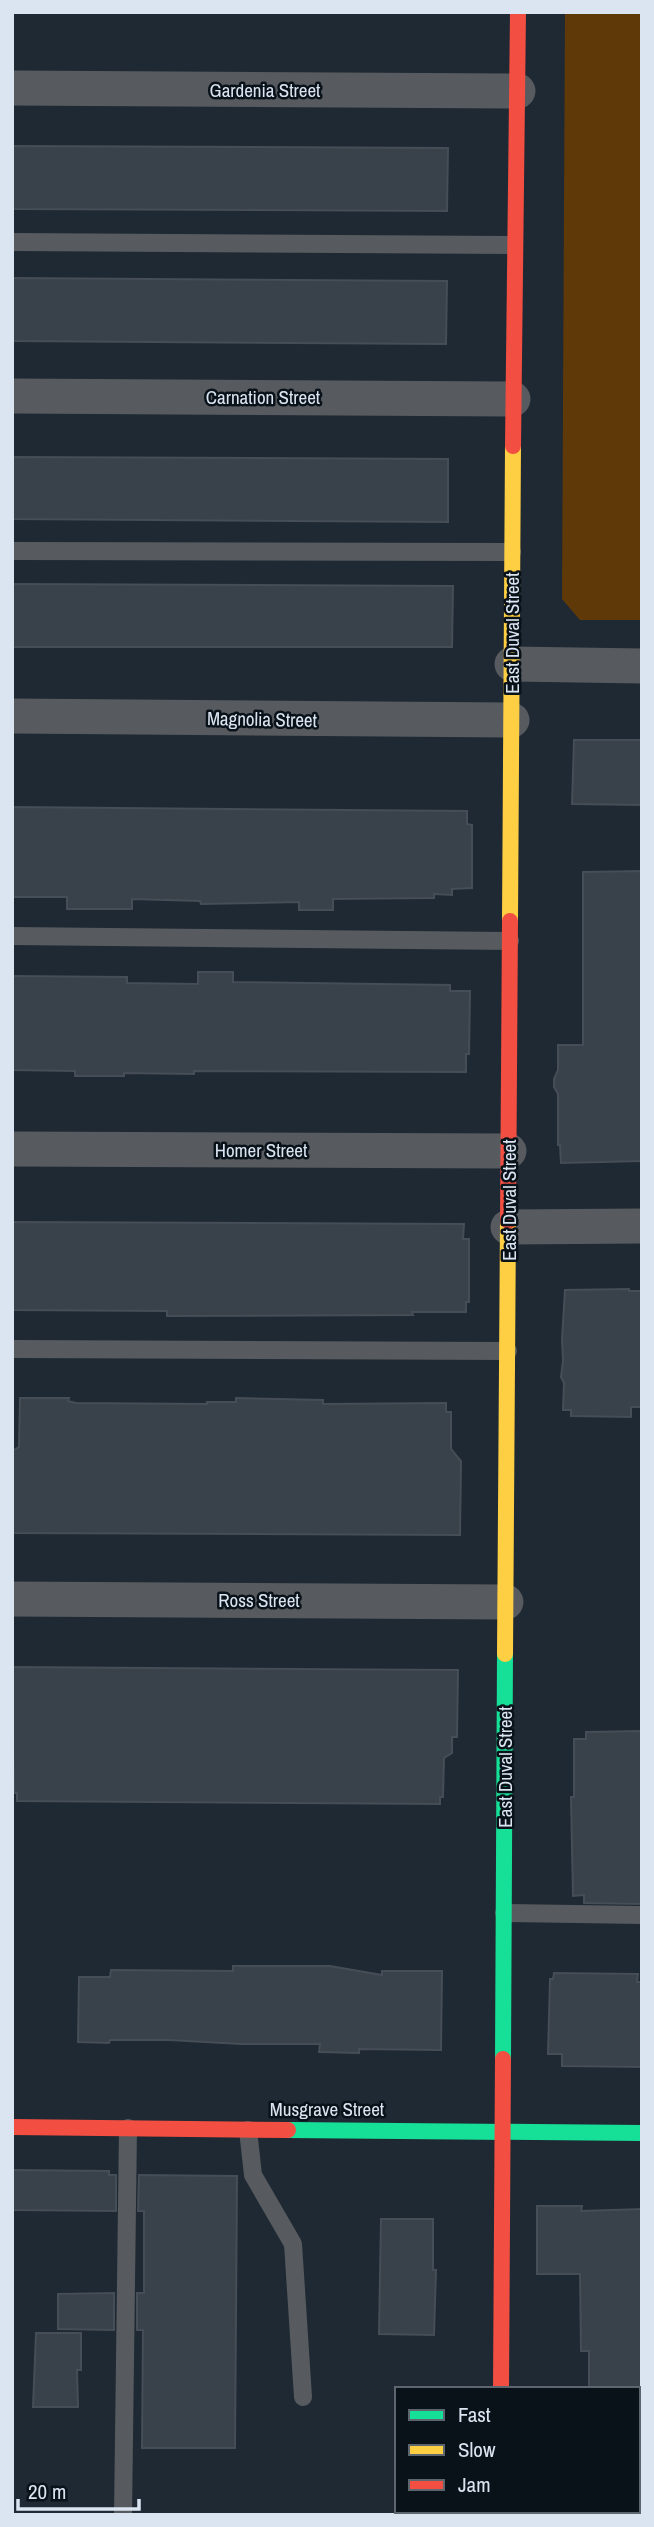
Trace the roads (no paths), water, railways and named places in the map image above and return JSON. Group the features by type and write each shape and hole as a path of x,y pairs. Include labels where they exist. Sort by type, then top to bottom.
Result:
{"street":[{"name":"East Duval Street","path":"501,2387 514,245 518,12"},
{"name":"Gardenia Street","path":"12,88 518,90"},
{"name":"Carnation Street","path":"12,396 513,399"},
{"path":"512,664 642,667"},
{"name":"Magnolia Street","path":"12,716 512,720"},
{"name":"Homer Street","path":"12,1149 509,1151"},
{"path":"508,1227 642,1226"},
{"name":"Ross Street","path":"12,1599 506,1602"},
{"name":"Musgrave Street","path":"12,2127 642,2133"}],"lane":[{"path":"12,242 514,245"},
{"path":"12,551 512,552"},
{"path":"12,936 510,941"},
{"path":"12,1349 508,1351"},
{"path":"504,1913 642,1915"},
{"path":"123,2515 128,2128"},
{"path":"248,2130 253,2175 293,2244 303,2397"}]}
